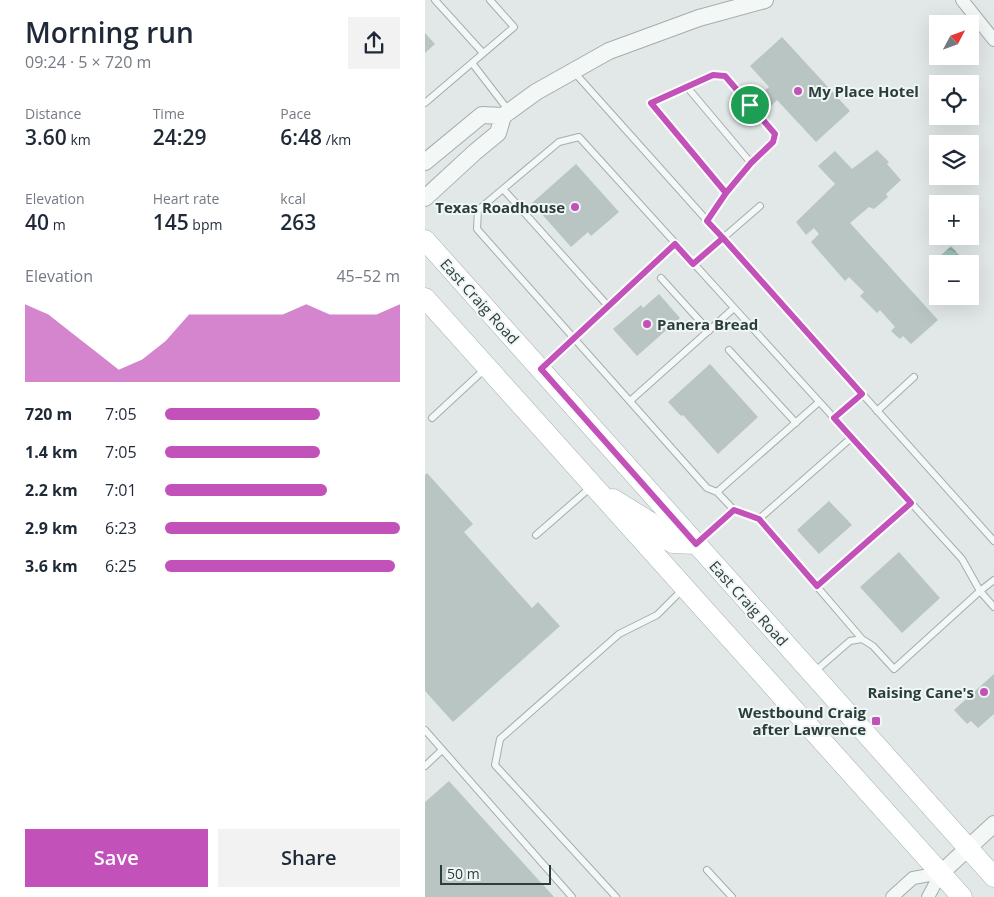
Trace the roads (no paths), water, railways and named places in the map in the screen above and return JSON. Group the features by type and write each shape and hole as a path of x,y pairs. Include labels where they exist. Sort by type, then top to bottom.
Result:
{"main road":[{"name":"East Craig Road","path":"425,240 994,877"},
{"path":"425,298 962,897"},
{"path":"592,486 650,522 666,539 680,544 696,544"}],"street":[{"path":"425,198 498,133 506,114 536,92 618,48 699,18 765,0"},
{"path":"962,0 992,34"},
{"path":"425,162 481,114 506,114"},
{"path":"928,897 941,873 994,824"},
{"path":"892,897 913,878 941,873"}],"lane":[{"path":"435,0 483,53"},
{"path":"425,103 514,27 490,0"},
{"path":"472,63 506,114"},
{"path":"573,71 994,541"},
{"path":"707,221 726,193 751,163 773,142 775,134 725,76 713,75 651,103 726,193"},
{"path":"687,86 751,163"},
{"path":"994,580 980,591 894,669 873,646 862,639 759,519 734,510 717,492 707,488 477,229 478,210 559,142 579,137 962,559 980,591 994,607"},
{"path":"503,189 607,306"},
{"path":"693,264 760,206"},
{"path":"541,369 675,244"},
{"path":"661,278 709,331"},
{"path":"630,401 733,308"},
{"path":"729,350 795,423"},
{"path":"432,418 487,368"},
{"path":"877,410 914,377"},
{"path":"834,418 862,394"},
{"path":"717,492 819,402"},
{"path":"759,519 851,438"},
{"path":"536,535 592,486"},
{"path":"817,586 911,503"},
{"path":"696,544 734,510"},
{"path":"616,897 495,765 500,739 619,634 657,615 684,588"},
{"path":"812,674 850,640 862,639"},
{"path":"425,730 572,897"},
{"path":"425,766 443,750"},
{"path":"707,870 732,897"}],"water":[{"path":"951,246 959,255 941,255"}],"place":[{"name":"My Place Hotel","path":"798,91"},
{"name":"Texas Roadhouse","path":"575,207"},
{"name":"Panera Bread","path":"647,324"},
{"name":"Raising Cane's","path":"984,692"},
{"name":"Westbound Craig after Lawrence","path":"876,721"}]}
